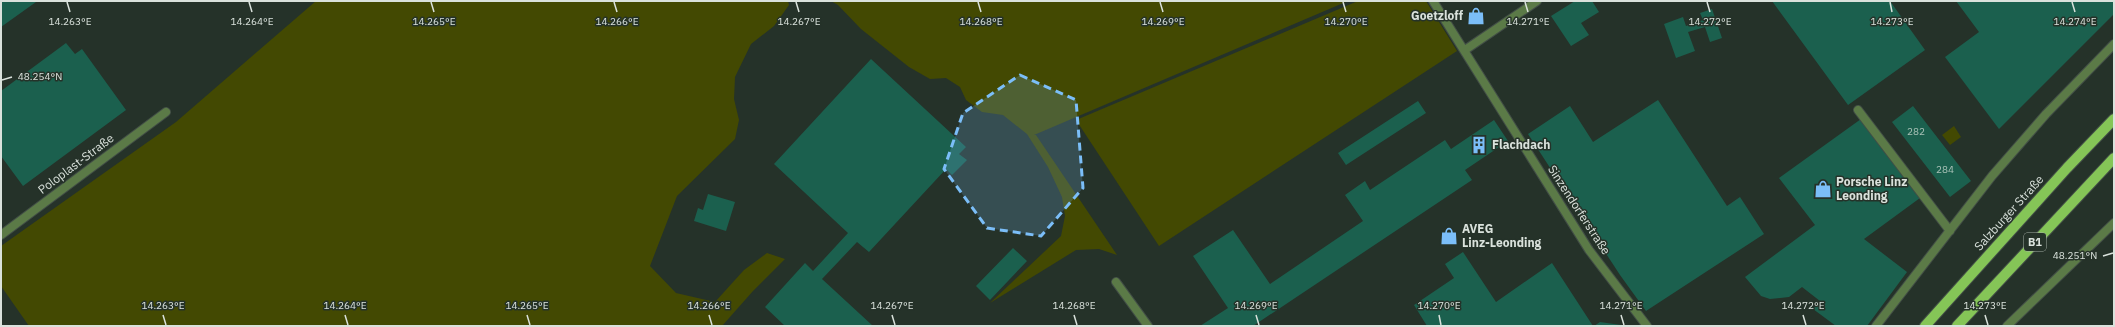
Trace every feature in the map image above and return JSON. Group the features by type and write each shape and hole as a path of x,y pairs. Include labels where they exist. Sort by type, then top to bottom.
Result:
{"main road":[{"name":"Salzburger Straße","path":"1925,326 2067,168 2114,119"},
{"name":"B1","path":"1957,326 2114,158"}],"street":[{"name":"Sinzendorferstraße","path":"1434,1 1589,250 1647,326"},
{"path":"1465,50 1537,1"},
{"path":"1876,326 1992,176 2046,114 2114,44"},
{"path":"1858,110 1950,231"},
{"name":"Poloplast-Straße","path":"1,235 166,112"},
{"path":"2007,326 2114,223"},
{"path":"1116,282 1148,326"}],"highlighted area":[{"path":"1020,75 1076,100 1083,188 1041,236 987,228 944,169 963,113"}],"green space":[{"path":"316,1 788,1 789,5 774,26 751,44 735,77 734,99 739,120 735,139 677,196 650,266 676,293 715,302 744,270 767,253 785,259 753,291 722,326 29,326 1,286 1,246 176,122"},
{"path":"831,1 1348,1 1034,135 1036,135 1117,255 1099,249 1076,250 990,303 1061,236 1065,216 1062,197 1048,167 1027,134 1003,115 982,112 966,100 960,87 946,78 930,79 909,67 861,29 838,5"},
{"path":"1358,1 1426,1 1457,51 1159,246 1076,120"},
{"path":"1954,126 1961,137 1950,145 1942,135"}],"building":[{"path":"1,1 35,1 36,2 1,27"},
{"path":"1575,1 1592,1 1599,12 1581,23 1589,35 1571,46 1551,16"},
{"path":"1772,1 1890,1 1925,50 1848,105"},
{"path":"1956,1 2114,1 2114,14 1999,129 1945,57 1979,32"},
{"path":"1712,9 1722,38 1710,42 1705,27 1688,32 1695,51 1676,58 1664,24 1683,17 1686,26 1703,20 1700,13"},
{"path":"66,43 75,54 82,49 126,110 23,186 1,156 1,91"},
{"path":"871,59 966,147 959,154 967,160 952,175 946,169 869,252 857,242 822,279 873,326 785,326 765,307 805,263 813,271 848,233 774,164"},
{"path":"1658,100 1727,206 1740,197 1764,234 1646,311 1620,275 1528,134 1570,106 1593,142"},
{"path":"1418,101 1426,113 1346,165 1338,153"},
{"path":"1913,106 1971,181 1950,197 1892,122"},
{"path":"1861,119 1920,198 1864,239 1907,272 1867,326 1836,326 1813,309 1820,301 1802,287 1789,297 1770,299 1761,296 1745,277 1815,225 1779,178"},
{"path":"1494,120 1508,141 1465,170 1472,180 1253,326 1200,326 1228,308 1193,256 1233,230 1270,284 1363,221 1345,195 1365,181 1370,190 1445,140 1451,149"},
{"path":"708,194 735,202 726,231 694,221 698,208 703,210"},
{"path":"1013,248 1027,261 990,300 976,286"},
{"path":"1463,252 1496,302 1552,263 1593,326 1427,326 1414,305 1454,278 1445,264"},
{"path":"1600,322 1621,325 1621,326 1594,326"}],"place":[{"name":"Goetzloff","path":"1476,16"},
{"name":"Flachdach","path":"1479,145"},
{"name":"Porsche Linz Leonding","path":"1823,189"},
{"name":"AVEG Linz-Leonding","path":"1449,236"}]}
